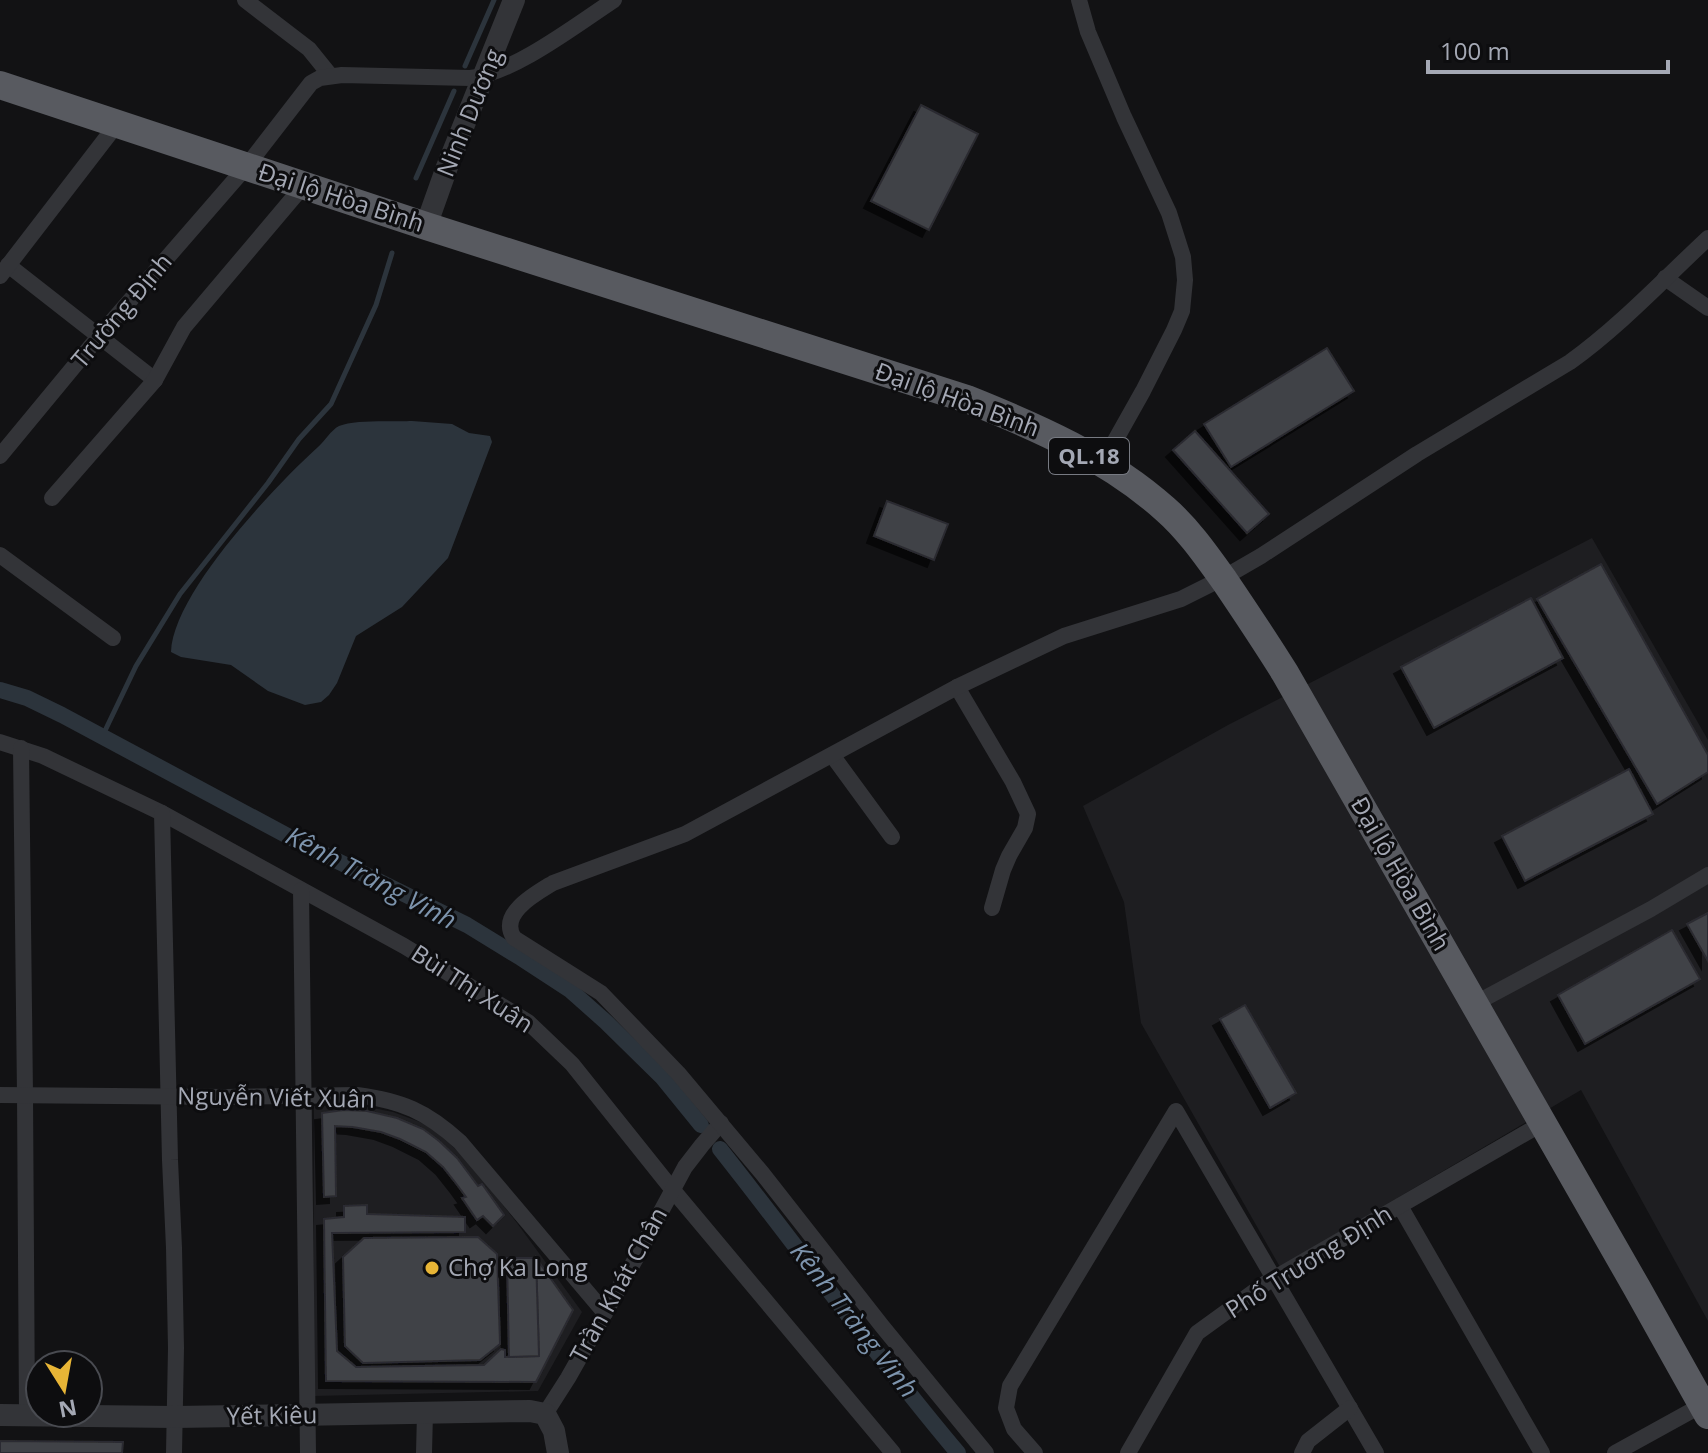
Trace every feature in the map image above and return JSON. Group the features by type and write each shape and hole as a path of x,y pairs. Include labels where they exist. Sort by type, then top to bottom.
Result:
{"highway":[{"name":"Đại lộ Hòa Bình","path":"0,85 426,226 967,399 1071,445 1144,492 1167,510 1204,552 1285,673 1705,1410"}],"street":[{"path":"245,0 309,49 330,75 470,78 483,77 530,54 614,0"},
{"name":"Ninh Dương","path":"426,226 514,0"},
{"path":"1079,0 1088,32 1169,213 1183,257 1185,280 1182,311 1174,330 1102,464"},
{"name":"Trường Định","path":"0,456 246,167 311,83 330,75"},
{"path":"117,124 4,270 100,335 155,380"},
{"path":"52,498 155,380 184,327 304,185"},
{"path":"986,1453 721,1123 601,993 520,942 510,932 512,917 520,906 553,883 685,834 957,687 1064,636 1181,599 1223,578 1430,445 1570,362 1592,346 1708,238"},
{"path":"1665,278 1708,308"},
{"path":"0,555 113,638"},
{"path":"957,687 1013,782 1028,814 1025,828 1003,870 992,908"},
{"name":"Bùi Thị Xuân","path":"0,742 43,756 162,813 404,946 528,1022 572,1064 672,1189 893,1453"},
{"path":"21,748 27,1349"},
{"path":"832,755 892,837"},
{"path":"162,813 175,1262 174,1453"},
{"path":"1474,1004 1708,875"},
{"path":"301,890 308,1453"},
{"name":"Nguyễn Viết Xuân","path":"0,1095 357,1095 404,1105 441,1124 479,1163 605,1313"},
{"path":"1035,1453 1014,1429 1006,1408 1010,1386 1176,1111 1376,1453"},
{"name":"Trần Khát Chân","path":"545,1414 685,1167 721,1123"},
{"name":"Phố Trương Định","path":"1128,1453 1197,1333 1274,1279 1543,1123"},
{"path":"1400,1206 1542,1453"},
{"path":"1302,1453 1308,1441 1350,1408"},
{"path":"1615,1453 1705,1410"},
{"name":"Yết Kiêu","path":"104,1416 307,1416 515,1411 545,1414"},
{"path":"424,1453 425,1413"},
{"path":"545,1414 554,1431 558,1453"},
{"name":"Yết Kiêu","path":"0,1415 24,1415"}],"shaded area":[{"path":"355,422 452,424 469,433 490,436 492,442 448,558 402,607 356,636 329,695 321,702 305,705 268,691 231,665 181,657 171,652 176,628 207,572 253,514 333,430"},
{"path":"1592,538 1708,740 1708,1321 1581,1090 1280,1267 1141,1023 1124,902 1083,806 1228,725"},
{"name":"Chợ Ka Long","path":"352,1104 393,1112 420,1122 448,1142 471,1164 582,1312 538,1391 313,1396 314,1106"}],"building":[{"path":"921,105 978,134 929,230 871,201"},
{"path":"1327,348 1354,391 1231,467 1204,424"},
{"path":"1195,431 1269,514 1247,533 1173,450"},
{"path":"887,501 948,524 934,560 874,536"},
{"path":"1601,564 1708,755 1708,772 1657,804 1537,599"},
{"path":"1531,598 1563,658 1434,728 1401,667"},
{"path":"1629,769 1653,814 1525,881 1502,836"},
{"path":"1708,913 1708,961 1687,924"},
{"path":"1672,930 1700,979 1585,1044 1558,995"},
{"path":"1245,1005 1296,1093 1270,1108 1220,1019"},
{"path":"367,1111 397,1118 423,1129 457,1158 478,1186 482,1184 504,1215 493,1226 483,1216 477,1220 458,1186 426,1152 381,1132 353,1127 335,1126 336,1196 324,1197 322,1113"},
{"path":"367,1205 367,1214 465,1217 465,1232 332,1233 337,1351 356,1367 484,1365 501,1349 505,1350 505,1357 539,1356 536,1258 573,1310 536,1382 326,1381 324,1219 344,1217 344,1206"},
{"path":"478,1237 497,1254 500,1344 480,1360 363,1363 345,1346 343,1257 364,1238"},
{"path":"507,1258 536,1258 539,1356 509,1357"},
{"path":"0,1441 123,1442 122,1453 0,1453"}],"waterway":[{"path":"465,66 494,0"},
{"path":"416,178 454,91"},
{"path":"102,737 136,666 180,594 299,439 331,404 376,305 392,253"},
{"name":"Kênh Tràng Vinh","path":"0,690 27,698 62,715 299,842 467,925 521,958 570,990 606,1022 662,1077 701,1125"},
{"name":"Kênh Tràng Vinh","path":"720,1149 958,1453"}],"place":[{"name":"Chợ Ka Long","path":"432,1268"}]}
